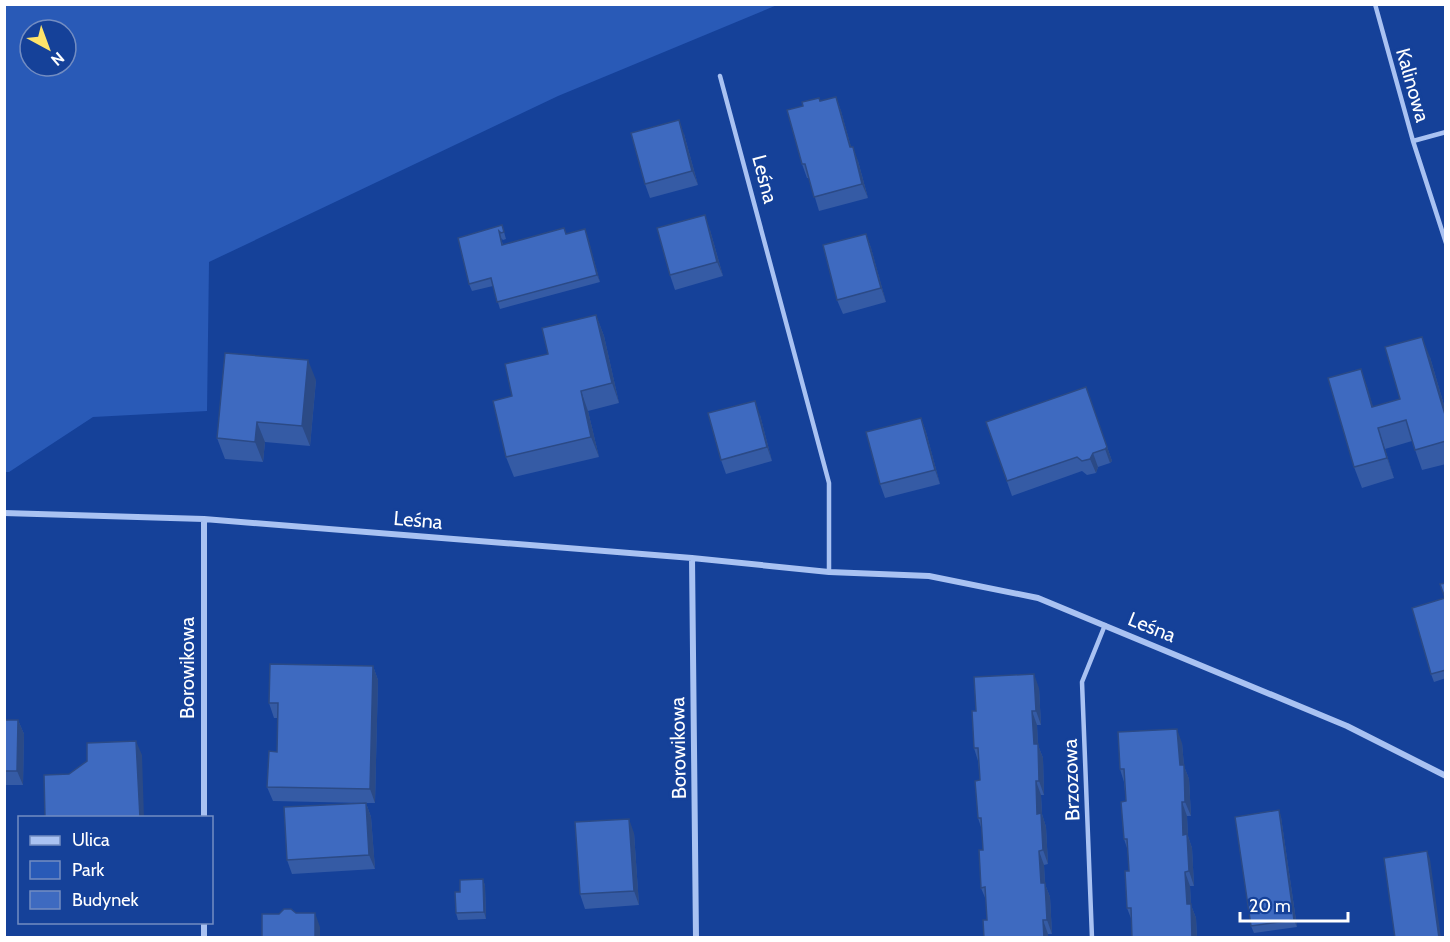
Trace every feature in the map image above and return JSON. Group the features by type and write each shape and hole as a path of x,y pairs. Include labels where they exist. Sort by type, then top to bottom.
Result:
{"street":[{"name":"Leśna","path":"4,513 204,519 692,558 829,572 929,576 1038,598 1347,726 1446,776"},
{"name":"Borowikowa","path":"204,519 204,816"},
{"name":"Borowikowa","path":"692,558 696,938"}],"lane":[{"name":"Kalinowa","path":"1375,4 1413,141 1446,243"},
{"name":"Leśna","path":"720,76 830,483 829,572"},
{"path":"1413,141 1446,132"},
{"name":"Brzozowa","path":"1092,938 1082,682 1105,626"}],"green space":[{"path":"5,4 777,4 558,96 209,262 207,411 93,417 9,472 4,472"}],"building":[{"path":"836,97 850,147 853,147 862,184 814,197 787,110 803,106 802,102"},
{"path":"679,120 692,171 645,184 631,133"},
{"path":"705,215 717,262 670,275 657,228"},
{"path":"502,225 504,232 499,231 502,245 564,228 566,234 585,229 597,275 497,302 491,278 469,284 458,238"},
{"path":"866,234 881,288 837,300 823,245"},
{"path":"596,315 612,383 581,391 591,437 506,457 493,401 512,396 505,364 548,354 542,328"},
{"path":"1422,337 1446,418 1446,441 1415,450 1406,420 1378,428 1387,458 1354,467 1328,378 1361,369 1372,407 1400,399 1385,347"},
{"path":"225,353 308,360 302,426 257,422 255,442 217,438"},
{"path":"1086,387 1107,447 1093,453 1090,459 1082,461 1077,457 1007,481 986,422"},
{"path":"755,401 767,447 721,460 708,413"},
{"path":"921,418 935,470 880,484 866,432"},
{"path":"1446,583 1446,670 1431,674 1412,608 1445,598 1440,584"},
{"path":"270,664 373,666 370,789 267,787 269,751 277,752 278,703 269,703"},
{"path":"1034,674 1036,711 1032,711 1034,744 1038,744 1037,814 1041,813 1043,850 1039,851 1041,883 1045,883 1047,920 1043,920 1044,938 984,938 983,920 987,920 985,887 981,888 979,850 983,850 975,781 980,780 978,748 974,748 972,711 976,711 974,677"},
{"path":"4,720 18,720 17,771 4,771"},
{"path":"1177,729 1180,765 1184,765 1183,835 1187,834 1189,871 1185,872 1187,904 1191,904 1192,938 1132,938 1131,908 1127,908 1125,871 1129,871 1127,839 1124,839 1121,802 1126,801 1124,769 1120,769 1118,732"},
{"path":"136,741 140,816 45,816 44,775 69,774 87,761 87,743"},
{"path":"366,803 369,855 287,860 284,807"},
{"path":"1279,810 1294,920 1251,926 1235,817"},
{"path":"629,819 634,891 580,894 575,822"},
{"path":"1427,851 1439,938 1395,938 1384,858"},
{"path":"483,879 484,912 456,913 455,892 460,892 460,880"},
{"path":"284,909 291,909 296,913 315,913 315,938 262,938 262,914 279,914"}]}
